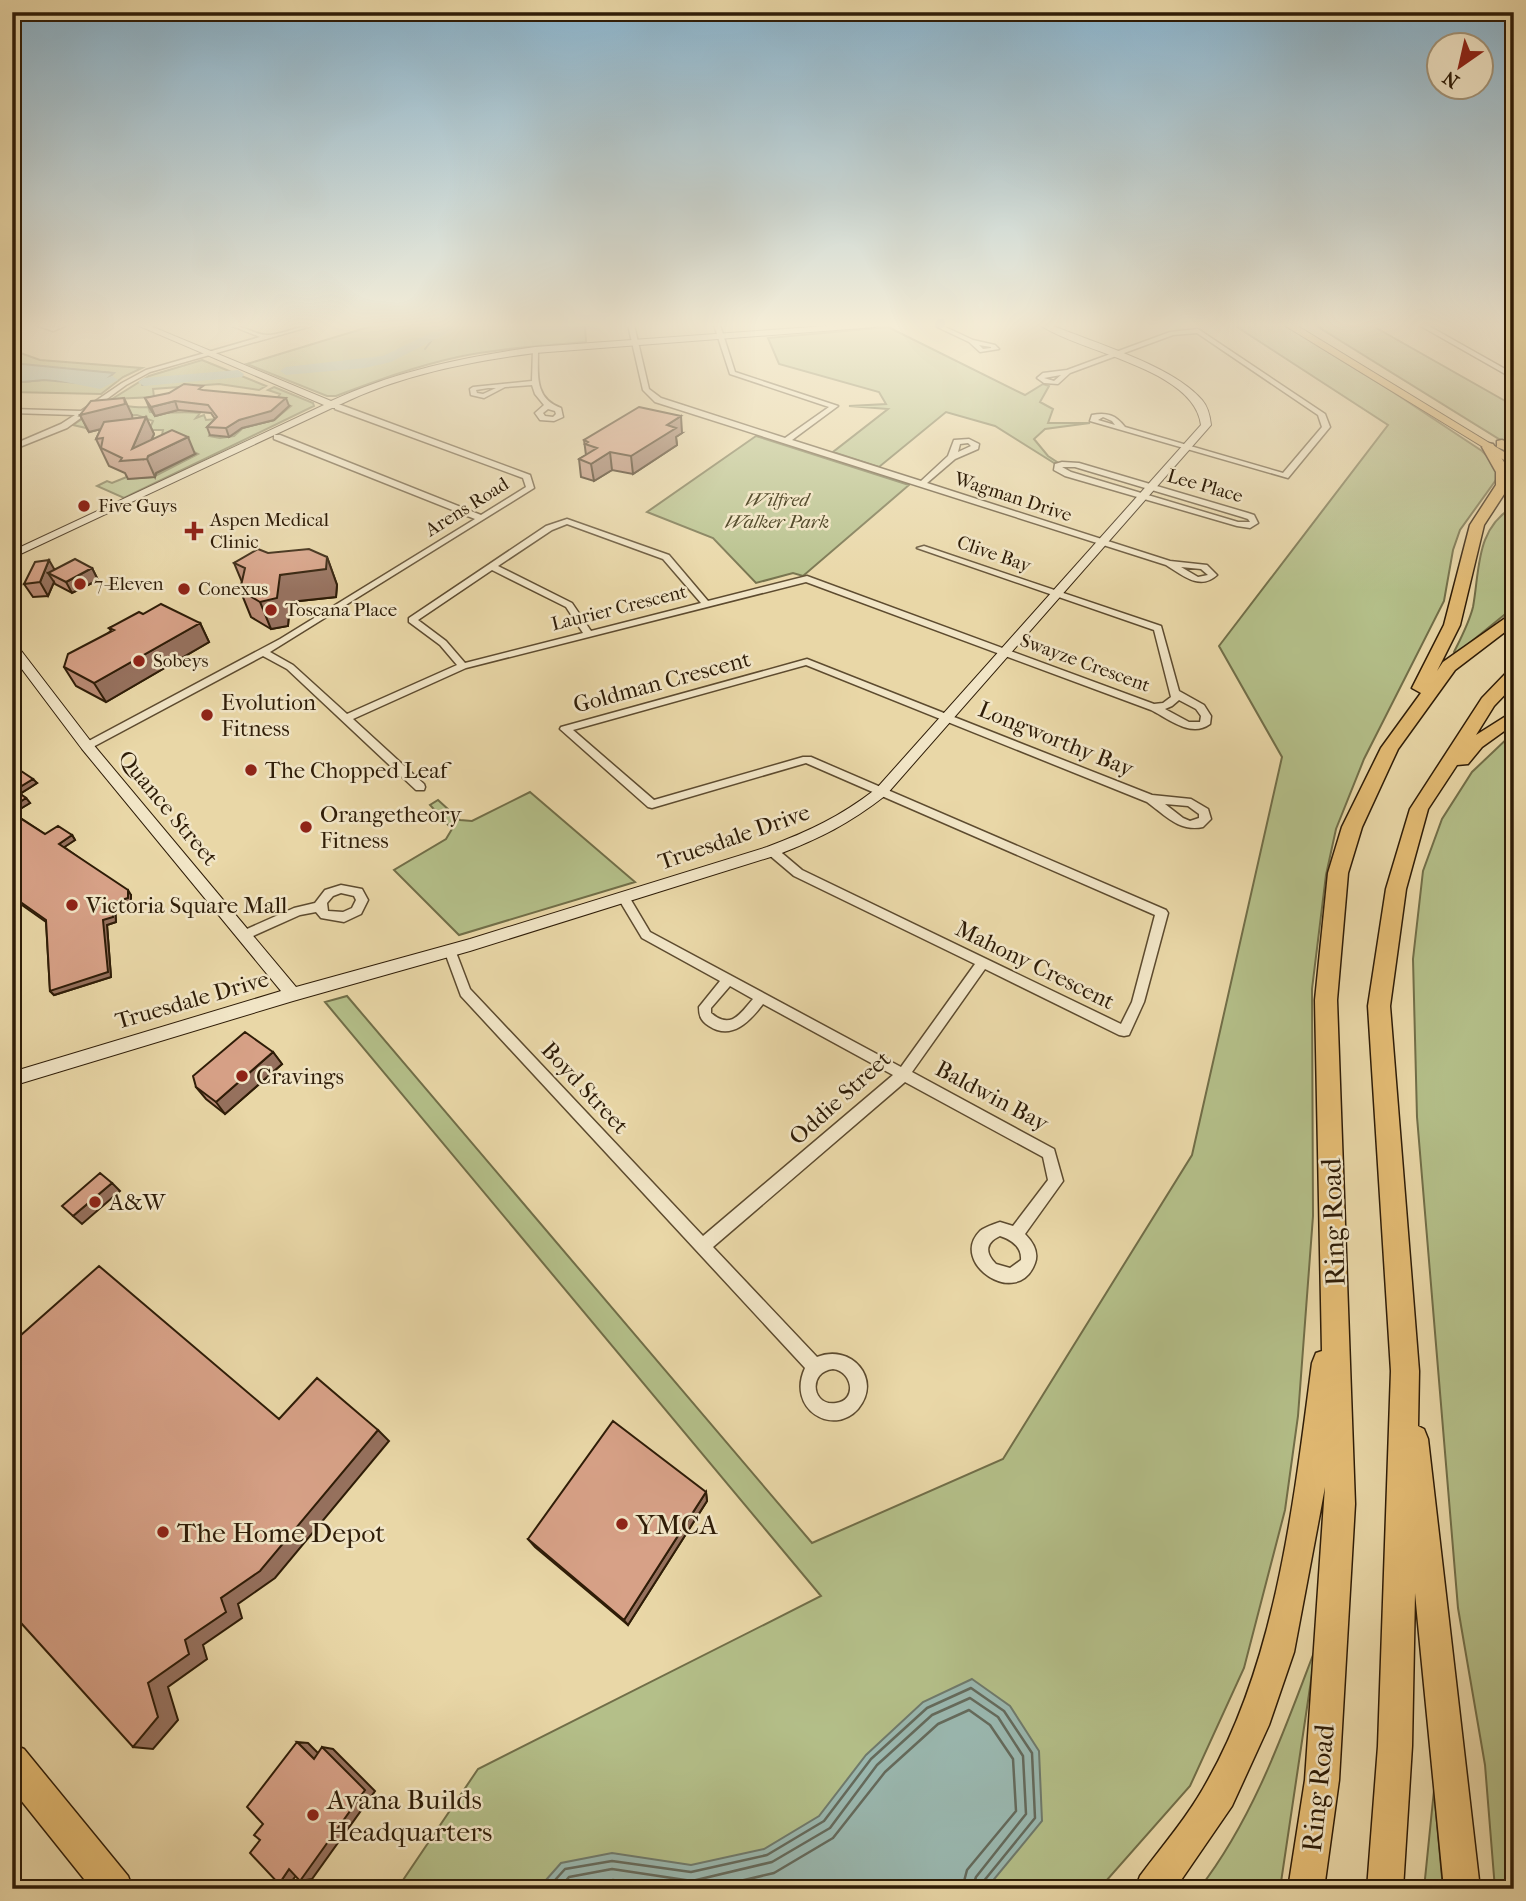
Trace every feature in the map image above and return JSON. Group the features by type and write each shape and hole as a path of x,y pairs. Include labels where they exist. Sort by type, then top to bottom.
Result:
{"highway":[{"path":"1390,748 1397,727 1452,625 1470,544 1486,510 1503,485 1504,448"},
{"path":"1486,510 1514,496"},
{"name":"Ring Road","path":"1306,1889 1322,1780 1340,1504 1326,1000 1338,873 1352,827 1390,748 1449,666 1514,617"},
{"path":"1462,1889 1419,1476 1405,1371 1379,1006 1396,889 1419,809 1488,702 1514,675"},
{"path":"1419,809 1476,743 1514,716"},
{"path":"1153,1889 1220,1794 1252,1725 1278,1652 1311,1481 1335,1291"},
{"path":"1385,1889 1395,1745 1405,1371"},
{"path":"12,1761 116,1889"}],"main road":[{"path":"1444,414 1504,448"},
{"path":"1449,414 1504,448 1514,463"}],"street":[{"path":"12,448 48,434 81,414"},
{"path":"12,566 73,531 315,414"},
{"path":"12,555 73,531 277,437 318,414"},
{"name":"Arens Road","path":"87,746 262,652 530,488 527,477 356,414"},
{"name":"Wagman Drive","path":"701,414 1169,563"},
{"path":"786,441 823,414"},
{"name":"Truesdale Drive","path":"12,1079 624,898 772,851 819,833 852,814 881,792 1206,425 1205,414"},
{"path":"1122,429 1285,476 1326,427 1326,421 1321,414"},
{"path":"277,437 481,518"},
{"path":"921,485 952,457"},
{"path":"1076,465 1147,492 1068,474 1058,470 1058,466 1076,465"},
{"name":"Lee Place","path":"1147,492 1245,515 1251,517 1254,523 1237,524 1147,492"},
{"path":"463,666 443,643 412,620 549,528 567,521 666,558 706,604"},
{"name":"Clive Bay","path":"921,548 1056,593"},
{"path":"492,567 569,605 589,633"},
{"name":"Laurier Crescent","path":"346,718 463,666 807,579 1005,652"},
{"name":"Swayze Crescent","path":"1056,593 1158,628 1176,696 1169,705 1153,707"},
{"name":"Quance Street","path":"12,648 87,746 293,994"},
{"path":"262,652 290,667 420,787"},
{"name":"Swayze Crescent","path":"1005,652 1153,707 1191,727 1205,724 1206,716 1200,707 1175,693"},
{"name":"Goldman Crescent","path":"881,792 807,759 652,804 565,729 807,662 947,717"},
{"name":"Longworthy Bay","path":"947,717 1150,799"},
{"name":"Mahony Crescent","path":"772,851 798,873 1124,1031 1138,1002 1162,913 881,792"},
{"path":"624,898 646,935 902,1074"},
{"path":"244,935 298,911 320,907"},
{"name":"Boyd Street","path":"450,950 465,992 704,1245"},
{"name":"Oddie Street","path":"704,1245 902,1074 983,963"},
{"path":"727,981 705,1007 705,1015 713,1024 727,1027 741,1022 760,999"},
{"name":"Baldwin Bay","path":"902,1074 1049,1153 1056,1181 1016,1234"},
{"path":"704,1245 815,1367"}],"green space":[{"path":"90,414 199,414 196,418 204,415 206,420 217,419 209,436 220,438 234,436 243,428 274,420 282,414 298,414 124,498 97,486 129,476 128,479 153,477 198,454 162,435 163,430 149,430 153,421 137,415 98,417 89,432 86,428 73,425"},
{"path":"882,414 944,414 879,467 833,452"},
{"path":"952,414 1051,414 1048,423 1090,423 1045,429 1034,439 1048,456 1057,462 1054,463 995,426"},
{"path":"1371,414 1426,414 1482,451 1493,462 1498,477 1460,530 1453,550 1444,601 1364,759 1336,829 1326,875 1312,989 1313,1216 1298,1416 1285,1510 1244,1668 1190,1786 1099,1889 397,1889 478,1769 821,1596 325,1002 347,996 812,1543 1003,1459 1192,1155 1282,757 1219,646 1388,425"},
{"path":"1458,414 1514,414 1514,446"},
{"name":"Wilfred Walker Park","path":"756,436 909,485 803,576 793,573 756,583 713,538 647,512"},
{"path":"1514,506 1514,607 1456,654 1454,652 1473,607 1481,551 1486,538 1501,515"},
{"path":"1514,732 1514,769 1508,779 1514,824 1514,1889 1495,1889 1485,1765 1458,1608 1417,1117 1413,959 1423,871 1442,819 1472,772"},
{"path":"530,792 635,882 459,935 394,870 446,839 452,829 430,805 438,800 460,820 472,821"},
{"path":"1316,1647 1280,1889 1199,1889 1219,1862 1252,1803"},
{"path":"1434,1790 1443,1889 1424,1889"}],"water":[{"path":"972,1679 1010,1706 1039,1751 1042,1821 986,1889 538,1889 561,1863 612,1853 691,1865 764,1849 819,1816 866,1755 923,1702"}],"building":[{"path":"215,414 261,414 239,420 226,428 207,427 217,417"},
{"path":"628,414 681,416 667,425 676,428 631,456 610,452 591,464 579,459 597,448 585,444 588,442 584,440"},
{"path":"146,417 132,449 172,430 188,437 148,456 147,459 120,461 122,458 101,448 103,438 96,439 104,422"},
{"path":"258,549 268,553 309,549 327,557 326,569 280,575 277,598 260,602 240,590 245,568 234,563"},
{"path":"75,559 92,568 66,582 48,573"},
{"path":"49,560 40,582 24,584 35,562"},
{"path":"161,604 200,623 94,683 64,667 68,654 114,630 109,628"},
{"path":"12,765 33,779 15,790 26,798 12,807"},
{"name":"Victoria Square Mall","path":"12,813 45,834 58,826 72,835 59,844 128,890 128,898 112,903 113,917 103,920 108,972 50,991 46,920 12,896"},
{"path":"245,1032 273,1052 216,1102 196,1087 193,1076"},
{"path":"100,1173 112,1183 73,1216 62,1206"},
{"name":"The Home Depot","path":"99,1266 279,1419 317,1378 378,1430 260,1571 221,1598 226,1612 185,1640 189,1654 148,1683 158,1717 133,1747 12,1613 12,1343"},
{"name":"YMCA","path":"613,1421 706,1492 624,1620 528,1539"},
{"name":"Avana Builds Headquarters","path":"297,1742 314,1759 322,1747 365,1790 300,1881 289,1869 279,1884 250,1853 260,1840 254,1835 263,1824 247,1807"}],"place":[{"name":"Five Guys","path":"84,506"},
{"name":"Aspen Medical Clinic","path":"194,531"},
{"name":"7-Eleven","path":"80,584"},
{"name":"Conexus","path":"184,589"},
{"name":"Toscana Place","path":"271,610"},
{"name":"Sobeys","path":"139,661"},
{"name":"Evolution Fitness","path":"207,715"},
{"name":"The Chopped Leaf","path":"251,770"},
{"name":"Orangetheory Fitness","path":"306,827"},
{"name":"Victoria Square Mall","path":"72,905"},
{"name":"Cravings","path":"242,1076"},
{"name":"A&W","path":"95,1202"},
{"name":"YMCA","path":"622,1524"},
{"name":"The Home Depot","path":"163,1532"},
{"name":"Avana Builds Headquarters","path":"313,1815"}]}
